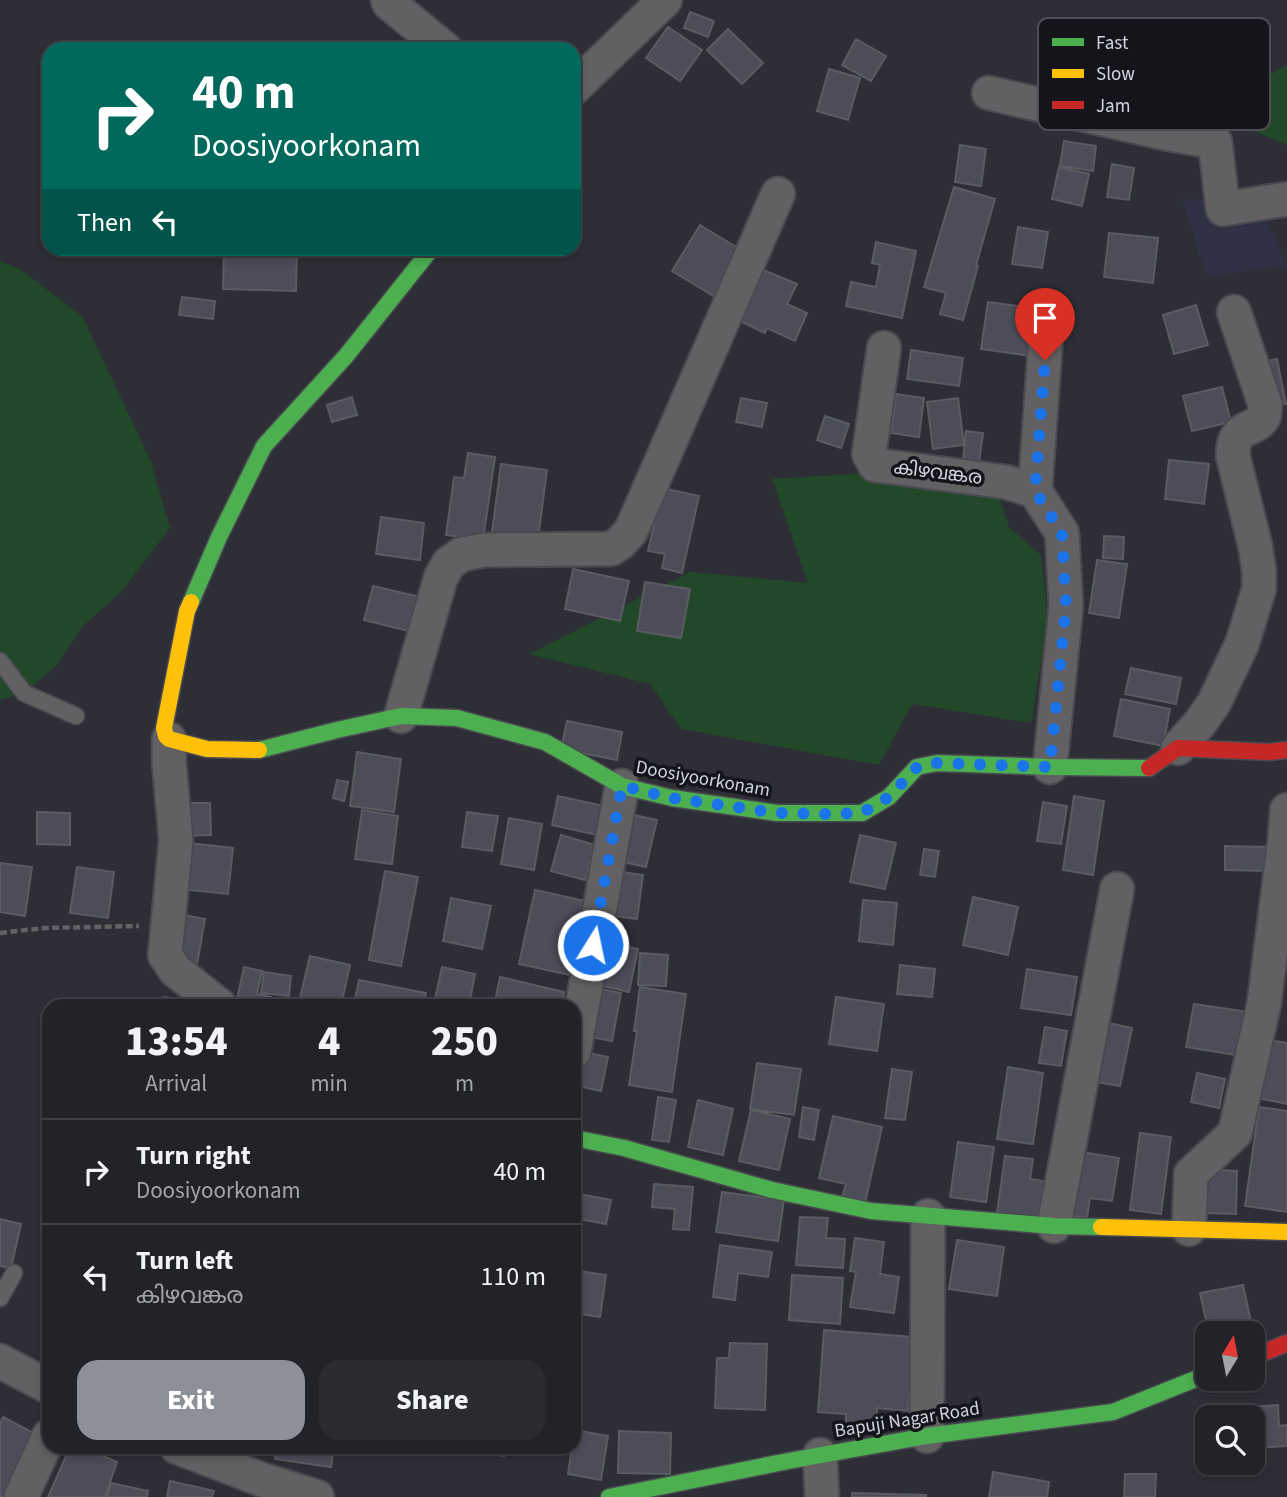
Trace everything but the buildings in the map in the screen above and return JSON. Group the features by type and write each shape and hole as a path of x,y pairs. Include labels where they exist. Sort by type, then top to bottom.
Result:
{"street":[{"path":"388,0 436,42"},
{"path":"581,81 665,0"},
{"path":"989,93 1038,104"},
{"path":"1151,130 1215,142 1223,209 1287,199"},
{"path":"401,716 441,578 449,564 462,554 486,550 611,549 631,531 778,194"},
{"path":"211,999 175,970 165,956 176,840 169,739 164,728 187,611 219,537 264,446 346,356 426,256"},
{"path":"1178,748 1214,703 1242,644 1259,589 1255,545 1233,448 1234,441 1241,432 1264,416 1265,404 1234,312"},
{"path":"1046,334 1035,491 1062,533 1066,606 1050,767"},
{"name":"കിഴവങ്കര","path":"884,348 869,454 875,465 1006,482 1035,491"},
{"name":"Doosiyoorkonam","path":"169,739 207,749 262,750 401,716 457,718 545,742 622,786 672,798 764,811 827,814 862,813 889,797 917,767 937,763 1150,768 1178,748"},
{"path":"1178,748 1269,752 1287,750"},
{"path":"581,1012 622,786"},
{"path":"1189,1229 1191,1174 1235,1133 1264,1004 1287,810"},
{"path":"1054,1226 1117,889"},
{"path":"581,1139 624,1148 772,1190 871,1211 1054,1226 1287,1232"},
{"path":"927,1436 928,1216"},
{"path":"1265,1352 1287,1343"},
{"path":"0,1361 42,1383"},
{"name":"Bapuji Nagar Road","path":"610,1497 927,1436 1113,1412 1195,1379"},
{"path":"21,1497 42,1451"},
{"path":"195,1454 317,1497"},
{"path":"820,1455 822,1497"}],"lane":[{"path":"0,661 24,693 76,716"},
{"path":"0,1298 14,1273"}],"path":[{"path":"0,933 44,928 168,926"}],"shaded area":[{"path":"1182,199 1258,200 1287,266 1206,276"}],"green space":[{"path":"1287,65 1287,145 1251,130 1270,130 1270,75"},
{"path":"0,261 20,269 82,316 150,459 170,528 123,590 82,627 56,666 24,693 0,700"},
{"path":"870,473 998,494 1009,527 1041,555 1048,618 1031,723 912,704 879,765 681,729 650,684 529,654 691,572 808,583 772,479"}],"traffic: fast":[{"path":"191,602 219,537 264,446 346,356 426,256"},
{"path":"259,750 401,716 457,718 545,742 622,786 672,798 777,813 862,813 889,797 917,767 937,763 1149,768"},
{"path":"581,1139 624,1148 772,1190 871,1211 1054,1226 1101,1227"},
{"path":"609,1497 927,1436 1113,1412 1195,1379"}],"traffic: slow":[{"path":"191,602 164,728 166,736 207,749 259,750"},
{"path":"1101,1227 1287,1232"}],"traffic: jam":[{"path":"1149,768 1178,748 1269,752 1287,750"},
{"path":"1265,1352 1287,1343"}],"route":[{"path":"593,945 622,786 672,798 777,813 862,813 889,797 917,767 937,763 1050,767 1066,606 1062,533 1035,491 1045,360"}]}
